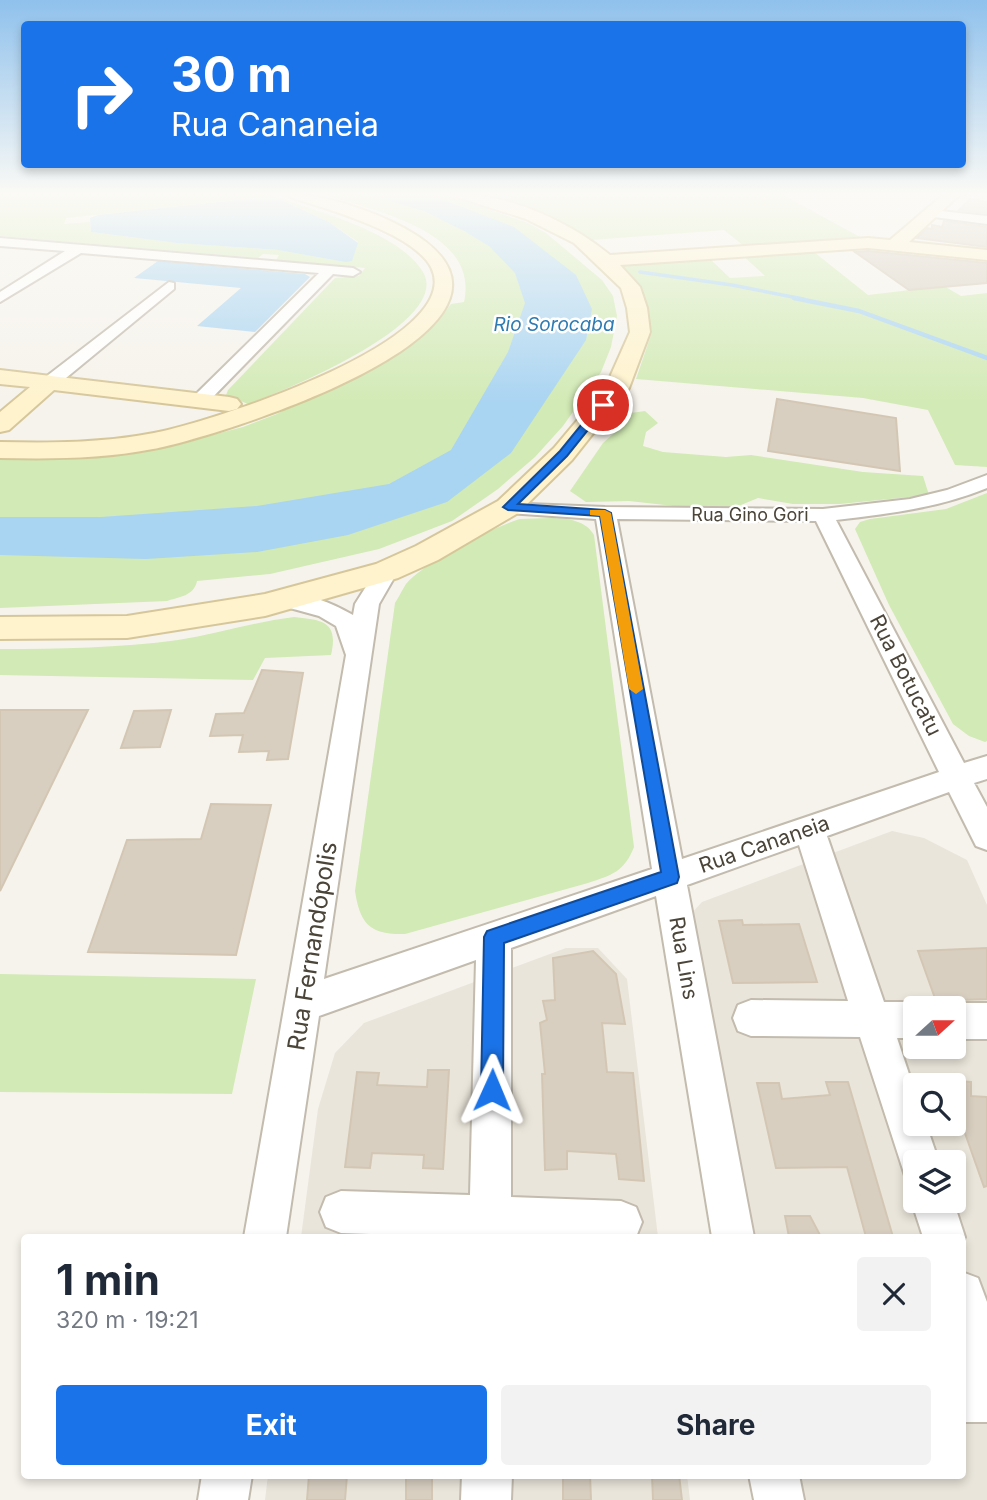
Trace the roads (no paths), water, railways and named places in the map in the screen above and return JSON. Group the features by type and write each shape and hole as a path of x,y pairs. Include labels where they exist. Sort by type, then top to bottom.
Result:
{"main road":[{"path":"0,450 57,451 117,447 195,431 269,407 328,382 400,341 432,315 442,300 444,281 438,264"},
{"path":"0,628 127,627 230,612 288,600 334,604 348,599 508,507 563,454 617,388 640,332 638,308 630,287 609,264"},
{"path":"0,377 42,389"},
{"path":"0,425 42,389"},
{"path":"0,392 42,389 229,404"}],"street":[{"path":"0,298 54,264"},
{"path":"249,264 353,272"},
{"path":"200,400 329,271"},
{"path":"42,389 169,286"},
{"name":"Rua Gino Gori","path":"508,507 605,513 823,515 910,505 953,495 987,481"},
{"name":"Rua Lins","path":"605,513 732,1234"},
{"name":"Rua Botucatu","path":"823,515 972,772 987,837"},
{"name":"Rua Fernandópolis","path":"265,1234 358,654 372,585"},
{"name":"Rua Fernandópolis","path":"334,604 358,654"},
{"name":"Rua Cananeia","path":"303,1004 972,772"},
{"path":"809,828 915,1150"},
{"path":"490,1227 494,937"},
{"path":"751,1018 903,1020"},
{"path":"966,1021 987,1021"},
{"path":"341,1212 490,1227 621,1222"},
{"path":"936,1213 943,1234"},
{"path":"966,1306 987,1368"},
{"path":"966,1398 987,1398"},
{"path":"223,1500 226,1479"},
{"path":"486,1500 487,1479"},
{"path":"776,1479 779,1500"}],"water":[{"path":"154,264 192,264 305,274 310,277 255,332 197,326 241,288 134,278"},
{"name":"Rio Sorocaba","path":"506,264 562,264 576,275 592,309 586,340 511,453 447,502 348,535 257,552 146,559 0,555 0,517 101,517 257,506 389,484 451,450 508,352 525,303 515,273"}],"waterway":[{"path":"640,272 732,285 803,299"},
{"path":"794,298 859,311 987,358"}]}
